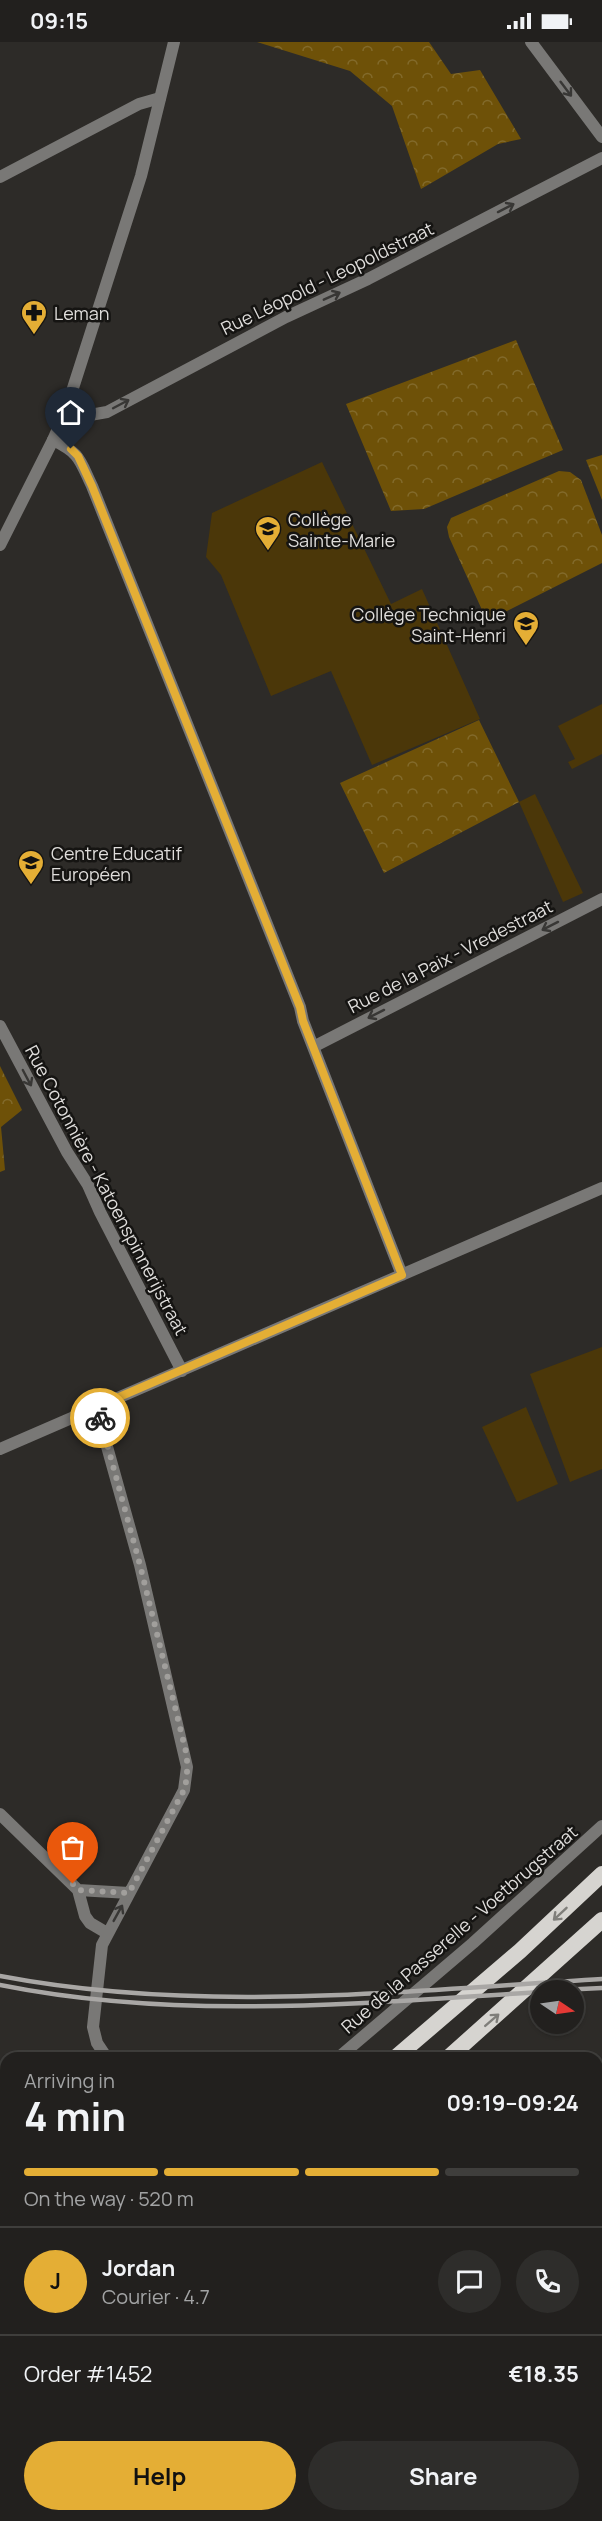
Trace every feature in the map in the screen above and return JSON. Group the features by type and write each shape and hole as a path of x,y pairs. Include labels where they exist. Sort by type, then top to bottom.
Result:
{"highway":[{"path":"402,2052 520,1951 602,1874"},
{"path":"455,2052 602,1920"}],"street":[{"path":"0,545 65,413 135,196 174,42"},
{"path":"531,42 602,137"},
{"path":"0,177 139,104 160,98"},
{"name":"Rue Léopold - Leopoldstraat","path":"65,413 90,414 107,411 286,317 368,279 602,158"},
{"path":"53,440 71,449 78,456 92,486 315,1046 402,1275"},
{"name":"Rue de la Paix - Vredestraat","path":"315,1046 602,899"},
{"name":"Rue Cotonnière - Katoenspinnerijstraat","path":"0,1026 67,1152 88,1185 182,1371"},
{"path":"0,1449 602,1188"},
{"path":"96,1407 140,1565 188,1767 184,1790 107,1933 99,1956 93,2027 97,2043 103,2052"},
{"path":"0,1814 78,1890 85,1916 90,1923 107,1933"},
{"name":"Rue de la Passerelle - Voetbrugstraat","path":"345,2052 473,1943 602,1826"},
{"path":"78,1890 129,1893"}],"shaded area":[{"path":"322,462 391,604 422,589 480,719 372,765 331,671 271,696 221,575 206,557 212,513"},
{"path":"602,704 602,754 572,769 568,762 575,759 558,726"},
{"path":"535,794 583,893 563,902 519,802"},
{"path":"602,1347 602,1469 570,1482 530,1374"},
{"path":"526,1407 558,1484 517,1502 482,1427"}],"green space":[{"path":"257,42 429,42 451,74 480,70 521,139 498,144 421,189 392,106 350,71"},
{"path":"516,340 563,450 424,509 391,511 346,404"},
{"path":"602,455 602,500 586,460"},
{"path":"559,471 570,472 581,480 602,535 602,563 487,621 449,537 447,527 451,518"},
{"path":"479,720 519,802 384,873 340,783"},
{"path":"0,1066 22,1110 1,1127 5,1170 0,1172"}],"railway":[{"path":"0,1976 75,1988 225,1997 376,1993 602,1979"},
{"path":"0,1985 67,1996 135,2003 202,2006 337,2004 530,1993"},
{"path":"584,1989 602,1988"}],"way so far":[{"path":"73,1884 78,1890 129,1893 184,1790 188,1767 140,1565 100,1418"}],"place":[{"name":"Leman","path":"34,336"},
{"name":"Collège Sainte-Marie","path":"268,552"},
{"name":"Collège Technique Saint-Henri","path":"526,647"},
{"name":"Centre Educatif Européen","path":"31,886"}],"route":[{"path":"71,449 78,456 92,486 143,612 300,1007 303,1021 315,1046 402,1275 96,1407 100,1418"}]}
